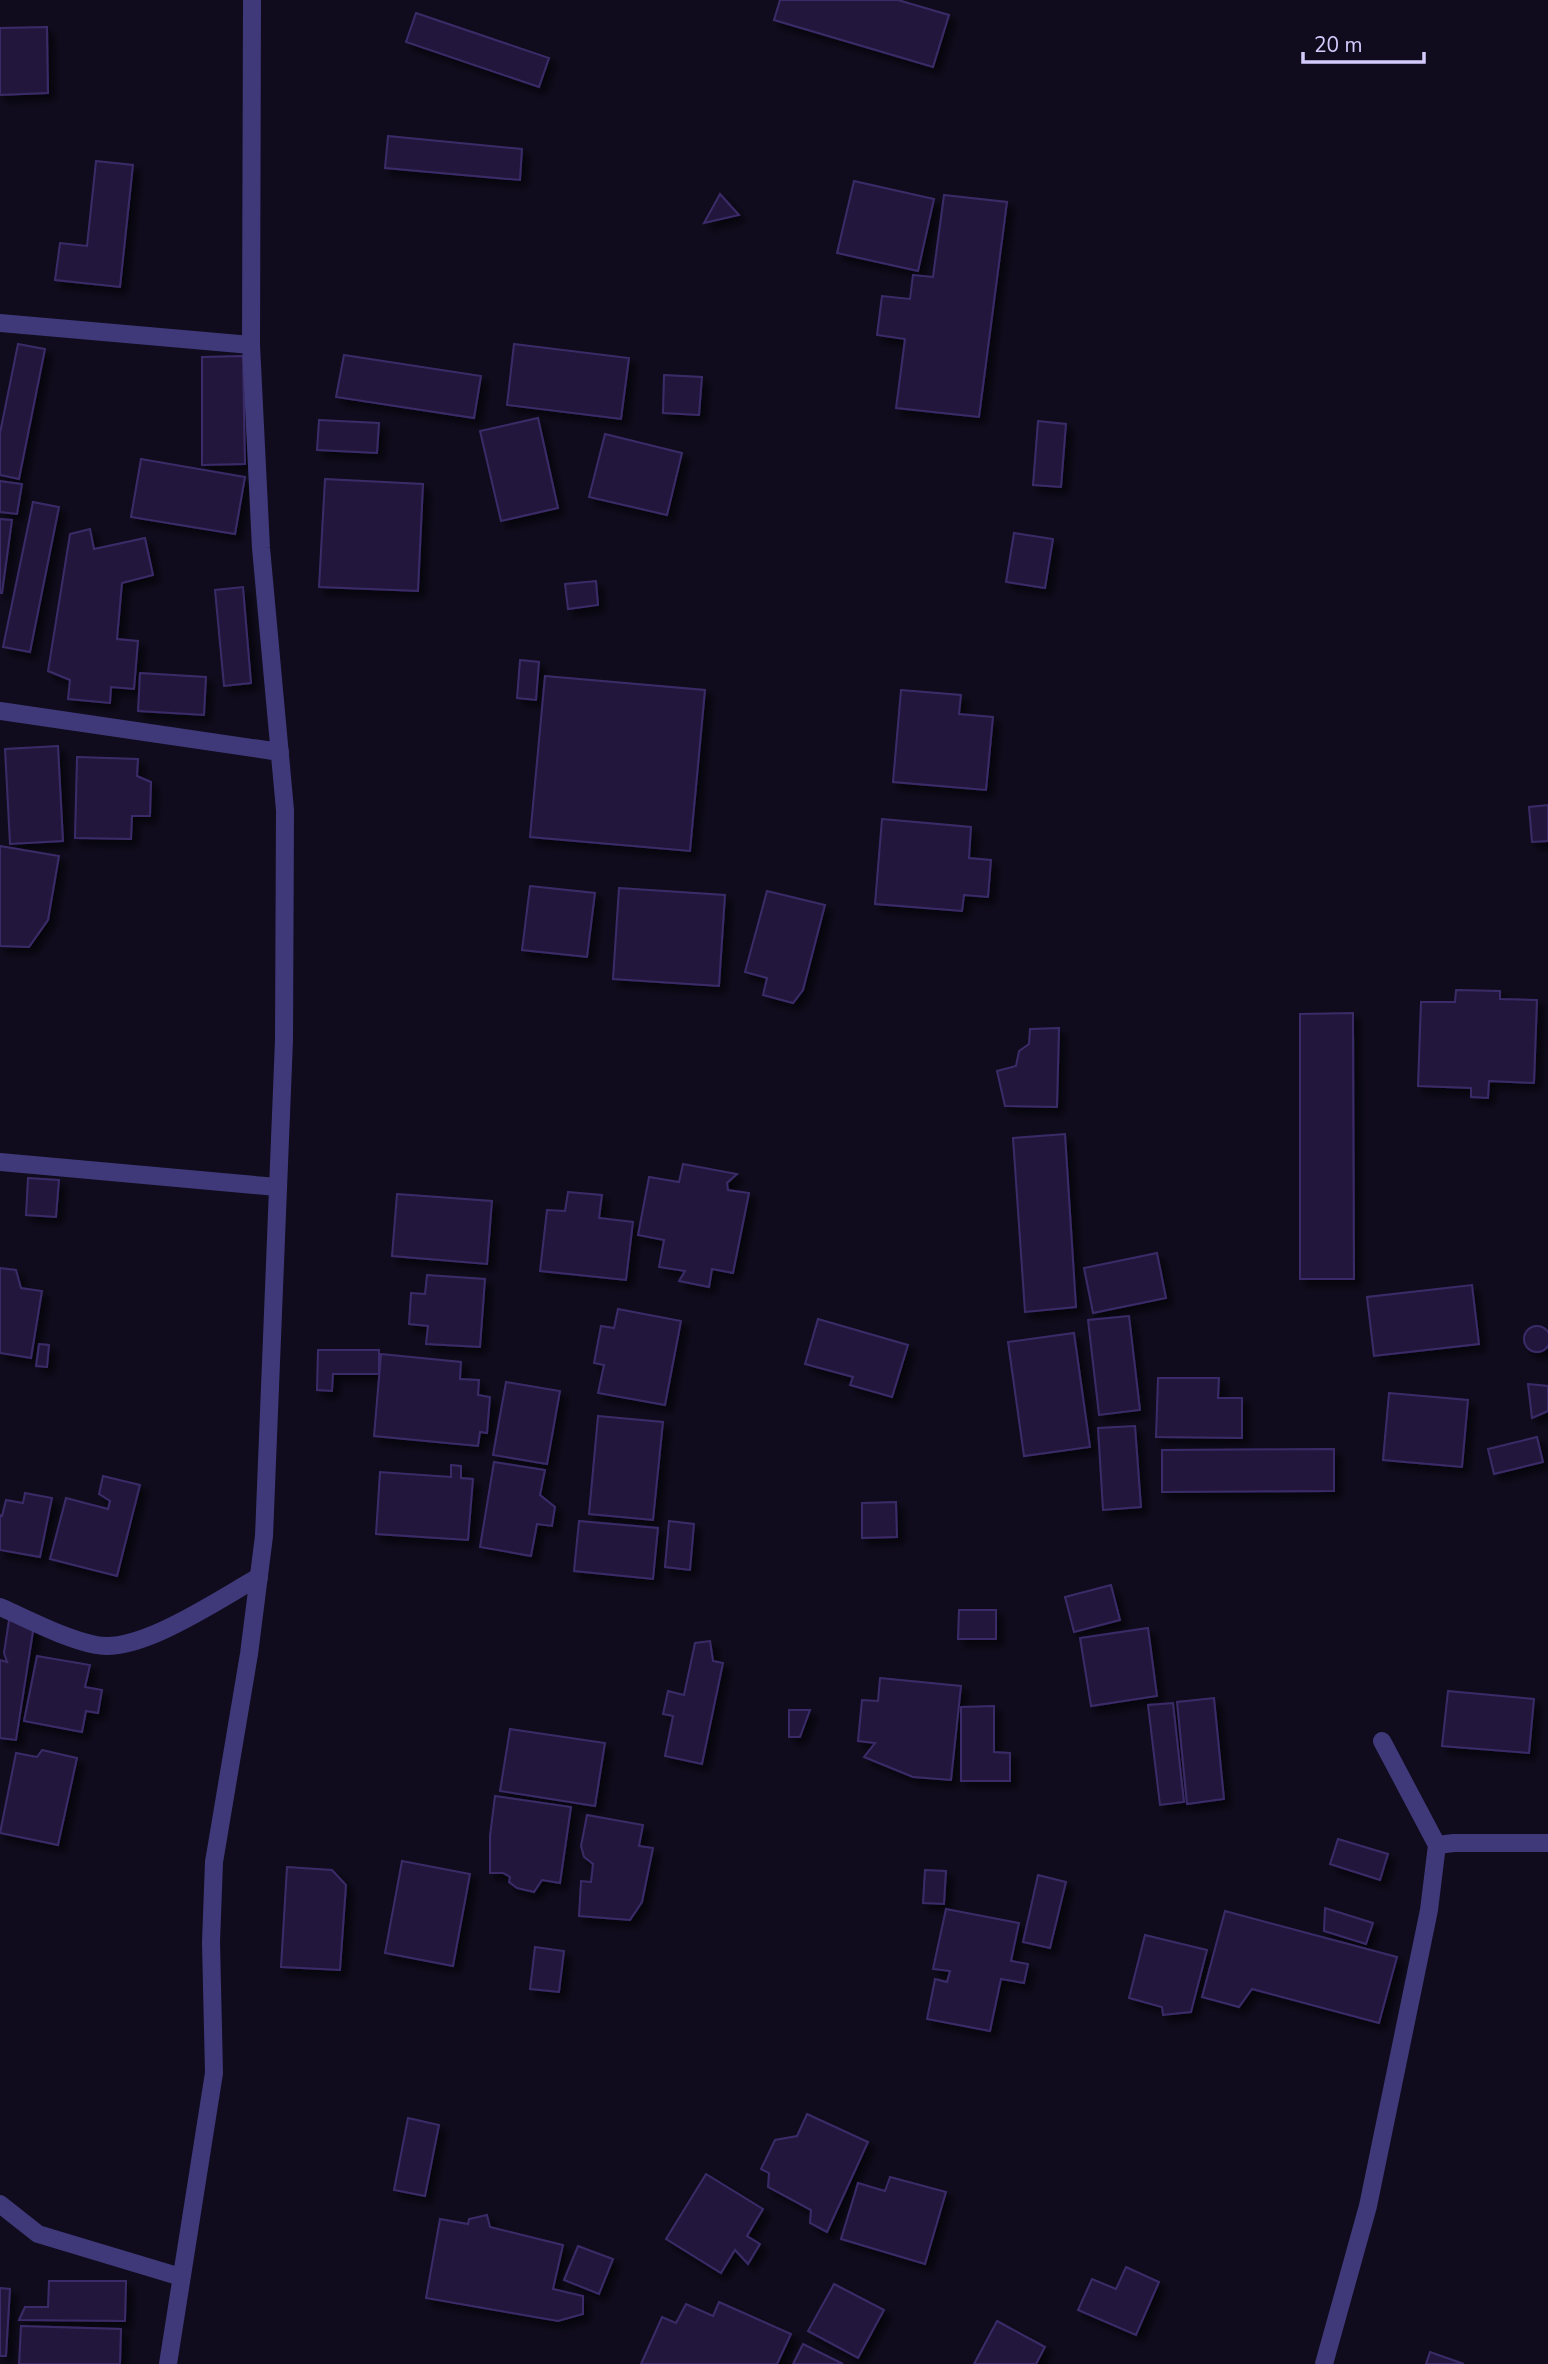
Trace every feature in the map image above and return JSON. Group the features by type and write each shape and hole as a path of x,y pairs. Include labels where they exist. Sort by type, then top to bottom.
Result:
{"street":[{"path":"168,2364 214,2073 211,1942 214,1862 250,1654 264,1535 285,1027 285,810 261,548 251,345 252,0"},
{"path":"0,323 251,345"},
{"path":"0,711 280,752"},
{"path":"0,1162 277,1187"},
{"path":"0,1606 49,1629 98,1646 136,1643 259,1577"},
{"path":"1324,2364 1368,2206 1429,1910 1437,1846 1382,1741"},
{"path":"1437,1846 1454,1843 1548,1843"},
{"path":"0,2204 38,2234 181,2277"}],"building":[{"path":"780,0 898,0 949,15 933,67 774,20"},
{"path":"416,13 549,58 539,87 406,42"},
{"path":"47,27 48,93 0,95 0,28"},
{"path":"388,136 522,149 520,180 385,168"},
{"path":"96,161 133,165 120,287 55,280 60,243 87,246"},
{"path":"854,181 934,199 918,271 837,253"},
{"path":"720,194 739,215 704,223"},
{"path":"944,195 1007,202 979,417 896,408 905,339 877,335 882,296 910,299 913,275 933,277"},
{"path":"18,344 45,349 19,479 0,475 0,433"},
{"path":"514,344 629,358 621,419 507,405"},
{"path":"344,355 481,376 474,418 336,397"},
{"path":"243,356 245,464 202,465 202,357"},
{"path":"664,375 702,377 699,415 663,413"},
{"path":"538,418 558,508 501,521 480,431"},
{"path":"319,420 379,423 377,453 317,450"},
{"path":"1038,421 1066,424 1061,487 1033,485"},
{"path":"605,434 682,453 667,515 589,497"},
{"path":"141,459 245,477 235,534 131,517"},
{"path":"325,479 423,484 418,591 319,587"},
{"path":"0,481 22,484 17,514 0,512"},
{"path":"33,502 59,507 30,652 3,647"},
{"path":"0,519 12,520 2,593 0,593"},
{"path":"90,529 94,549 145,538 153,575 122,583 117,639 138,641 134,689 111,687 110,703 68,699 70,680 48,671 70,534"},
{"path":"1014,533 1053,539 1045,588 1006,582"},
{"path":"596,581 598,605 568,609 565,584"},
{"path":"243,587 251,683 224,686 215,590"},
{"path":"520,660 539,662 536,700 517,698"},
{"path":"140,673 206,677 204,715 138,711"},
{"path":"545,676 705,690 690,851 530,837"},
{"path":"901,690 961,695 959,714 993,717 986,790 893,782"},
{"path":"58,746 63,841 10,844 5,749"},
{"path":"77,757 138,759 137,776 151,782 150,816 132,816 131,839 75,838"},
{"path":"1548,805 1548,841 1532,842 1529,807"},
{"path":"882,819 971,827 969,858 991,860 988,897 964,895 962,911 875,904"},
{"path":"0,846 59,856 48,920 29,947 0,946"},
{"path":"530,886 595,893 587,957 522,950"},
{"path":"619,888 725,895 719,986 613,979"},
{"path":"767,891 825,905 803,990 793,1003 763,995 767,978 745,972"},
{"path":"1456,990 1500,991 1500,999 1537,1000 1534,1083 1489,1081 1488,1098 1471,1097 1471,1088 1418,1086 1421,1002 1455,1002"},
{"path":"1353,1013 1354,1279 1300,1279 1300,1014"},
{"path":"1059,1028 1057,1107 1005,1106 997,1071 1016,1066 1019,1051 1029,1044 1030,1029"},
{"path":"1065,1134 1076,1307 1025,1312 1013,1138"},
{"path":"683,1164 737,1174 727,1183 728,1190 749,1193 733,1273 712,1269 709,1287 679,1281 685,1271 659,1267 664,1240 638,1235 649,1177 679,1182"},
{"path":"28,1178 59,1180 56,1217 26,1215"},
{"path":"568,1192 602,1195 599,1218 633,1222 626,1280 540,1271 547,1210 565,1211"},
{"path":"397,1194 492,1201 487,1264 392,1256"},
{"path":"1157,1253 1166,1298 1093,1313 1084,1268"},
{"path":"0,1268 16,1270 21,1288 42,1291 31,1358 0,1353"},
{"path":"427,1275 485,1279 480,1347 426,1344 428,1326 409,1324 411,1293 425,1294"},
{"path":"1472,1285 1479,1344 1374,1356 1367,1297"},
{"path":"618,1309 681,1321 665,1405 598,1393 604,1365 594,1363 601,1326 614,1328"},
{"path":"1129,1316 1140,1410 1099,1415 1088,1320"},
{"path":"818,1319 908,1345 892,1397 850,1385 853,1377 805,1364"},
{"path":"1537,1326 1546,1330 1550,1339 1546,1348 1537,1352 1528,1348 1524,1339 1528,1330"},
{"path":"1074,1333 1090,1447 1024,1456 1008,1342"},
{"path":"39,1344 49,1345 47,1367 36,1366"},
{"path":"318,1350 379,1350 379,1374 333,1374 332,1391 317,1390"},
{"path":"381,1354 461,1362 460,1379 479,1380 478,1395 490,1397 487,1433 480,1432 478,1446 374,1436"},
{"path":"1158,1378 1219,1378 1218,1398 1242,1398 1242,1438 1156,1437"},
{"path":"506,1382 560,1391 547,1464 493,1455"},
{"path":"1528,1384 1548,1386 1548,1411 1532,1418"},
{"path":"1389,1393 1468,1400 1462,1467 1383,1460"},
{"path":"598,1416 663,1422 653,1520 589,1514"},
{"path":"1135,1426 1141,1507 1103,1510 1098,1428"},
{"path":"1537,1437 1543,1462 1494,1474 1488,1449"},
{"path":"1334,1449 1334,1491 1162,1492 1162,1450"},
{"path":"494,1462 545,1470 540,1495 555,1507 552,1526 537,1524 531,1556 480,1547"},
{"path":"451,1465 461,1466 461,1478 473,1479 468,1540 376,1534 380,1472 451,1477"},
{"path":"103,1476 140,1485 117,1576 50,1559 66,1498 108,1509 110,1501 99,1494"},
{"path":"25,1493 52,1498 40,1557 0,1550 0,1515 2,1516 6,1500 23,1503"},
{"path":"896,1502 897,1537 862,1538 862,1503"},
{"path":"579,1521 658,1528 653,1579 574,1571"},
{"path":"669,1521 694,1524 690,1570 665,1567"},
{"path":"1111,1585 1120,1620 1074,1632 1065,1597"},
{"path":"959,1610 996,1610 996,1639 958,1639"},
{"path":"9,1620 34,1625 16,1740 0,1738 0,1660 7,1662 4,1653"},
{"path":"1148,1628 1157,1696 1091,1706 1080,1638"},
{"path":"710,1641 713,1661 723,1663 702,1764 665,1756 673,1716 663,1714 668,1691 684,1695 695,1643"},
{"path":"37,1656 90,1665 85,1687 102,1690 98,1713 86,1711 82,1732 24,1721"},
{"path":"880,1678 961,1686 951,1780 913,1777 864,1757 875,1743 858,1741 862,1700 878,1701"},
{"path":"1448,1691 1534,1699 1529,1753 1442,1746"},
{"path":"1214,1698 1224,1799 1187,1804 1177,1702"},
{"path":"1173,1703 1184,1802 1160,1805 1148,1705"},
{"path":"994,1706 994,1752 1010,1753 1010,1781 961,1781 961,1707"},
{"path":"789,1710 810,1710 800,1737 789,1737"},
{"path":"510,1729 605,1743 595,1806 500,1791"},
{"path":"42,1750 77,1758 58,1845 0,1833 16,1753 37,1757"},
{"path":"495,1796 571,1807 560,1883 542,1880 534,1892 517,1888 509,1882 510,1877 503,1873 490,1873 490,1836"},
{"path":"587,1815 643,1825 639,1846 653,1848 642,1902 630,1920 579,1916 581,1881 591,1882 593,1864 584,1857 581,1846"},
{"path":"1338,1839 1388,1854 1380,1880 1330,1864"},
{"path":"402,1861 470,1874 453,1966 385,1953"},
{"path":"287,1867 332,1870 346,1885 340,1970 281,1967"},
{"path":"925,1870 946,1871 944,1904 923,1903"},
{"path":"1038,1875 1066,1882 1050,1948 1023,1942"},
{"path":"1325,1908 1373,1923 1366,1944 1324,1931"},
{"path":"946,1909 1019,1923 1011,1961 1028,1964 1024,1983 1001,1979 990,2031 927,2019 935,1979 947,1982 950,1971 933,1969"},
{"path":"1225,1911 1397,1957 1379,2023 1252,1989 1239,2007 1202,1997"},
{"path":"1145,1935 1207,1950 1191,2012 1163,2015 1162,2007 1129,1998"},
{"path":"535,1947 564,1951 559,1992 530,1989"},
{"path":"807,2114 868,2142 827,2232 810,2223 811,2210 768,2187 769,2173 761,2169 775,2140 797,2136"},
{"path":"408,2118 439,2125 425,2196 394,2190"},
{"path":"706,2174 763,2209 747,2236 760,2244 748,2264 735,2250 721,2273 666,2239"},
{"path":"890,2177 946,2192 925,2264 841,2239 858,2183 885,2191"},
{"path":"487,2215 490,2227 563,2245 553,2289 583,2296 583,2314 558,2321 426,2298 440,2219 468,2224 469,2219"},
{"path":"578,2246 613,2259 599,2294 564,2280"},
{"path":"1126,2267 1159,2282 1136,2335 1078,2310 1092,2279 1116,2289"},
{"path":"49,2281 126,2281 125,2321 19,2320 25,2307 48,2307"},
{"path":"834,2284 884,2310 858,2358 808,2331"},
{"path":"0,2288 10,2289 6,2356 0,2356"},
{"path":"719,2302 791,2334 777,2364 641,2364 662,2317 676,2323 686,2304 713,2316"},
{"path":"997,2321 1045,2347 1036,2364 974,2364"},
{"path":"21,2326 121,2329 120,2364 19,2364"},
{"path":"803,2344 843,2364 793,2364"},
{"path":"1430,2352 1464,2364 1426,2364"}]}
